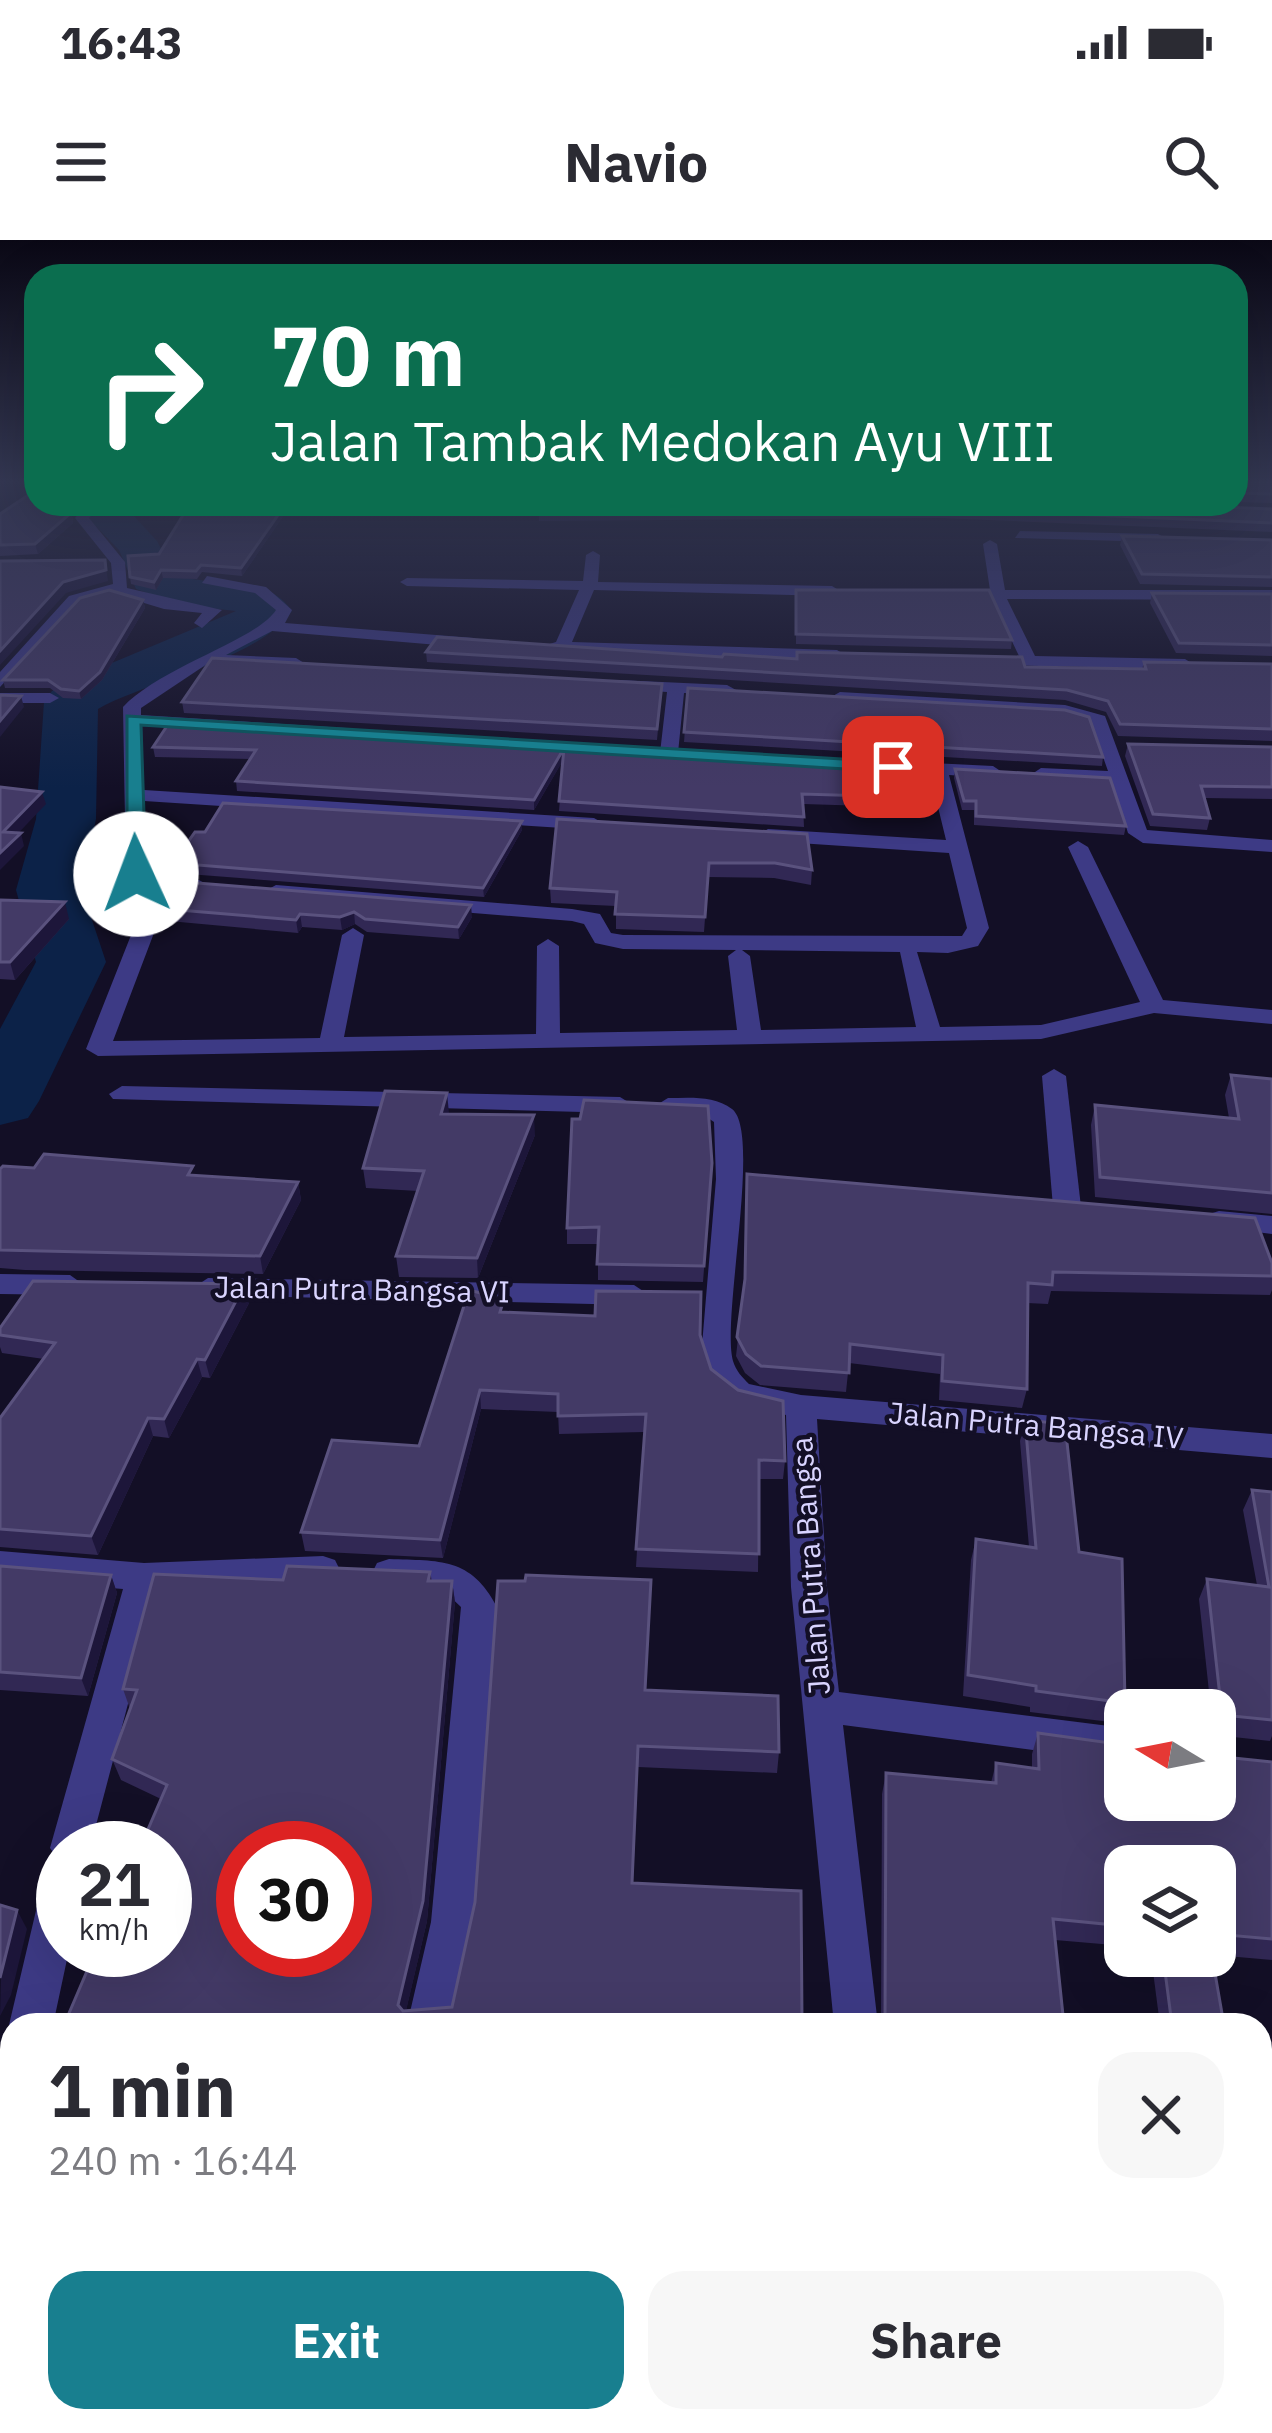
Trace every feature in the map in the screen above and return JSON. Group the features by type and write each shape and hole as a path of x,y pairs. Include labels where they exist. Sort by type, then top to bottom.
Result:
{"street":[{"path":"0,682 74,599 120,583"},
{"path":"221,583 276,597 284,610 270,626 188,665 132,707 139,881 572,915 592,919 603,938 623,942 948,946 970,940 978,928 938,770"},
{"path":"561,646 590,583"},
{"path":"600,583 848,592"},
{"path":"997,583 1030,662"},
{"path":"113,589 164,604 214,610 202,623"},
{"path":"933,594 1272,595"},
{"path":"270,626 494,644"},
{"path":"516,646 866,656"},
{"path":"206,659 321,665"},
{"path":"959,659 1206,664"},
{"path":"605,683 745,692"},
{"path":"669,753 676,688"},
{"path":"814,695 1089,713 1099,720 1111,746 1138,832 1150,839 1272,846"},
{"path":"0,698 50,698"},
{"path":"133,720 366,734"},
{"path":"1111,746 1134,746"},
{"path":"645,752 691,754"},
{"path":"871,766 1006,773"},
{"path":"1029,774 1120,778"},
{"path":"134,795 627,826"},
{"path":"744,834 956,848"},
{"path":"1078,847 1154,1006"},
{"path":"146,926 98,1048 1040,1032 1154,1006 1272,1017"},
{"path":"330,1045 353,935"},
{"path":"548,946 548,1041"},
{"path":"739,956 750,1037"},
{"path":"908,956 930,1034"},
{"path":"1054,1076 1067,1207"},
{"name":"Jalan Putra Bangsa","path":"122,1094 706,1106 724,1114 740,1180 712,1297 716,1357 724,1381 739,1396 801,1406 808,1587 855,2013"},
{"path":"1181,1217 1272,1225"},
{"path":"0,1284 93,1286"},
{"name":"Jalan Putra Bangsa VI","path":"187,1287 653,1296"},
{"name":"Jalan Putra Bangsa IV","path":"801,1406 1272,1446"},
{"path":"0,1565 144,1576 302,1569 454,1577 471,1587 479,1606 452,1922 432,2013"},
{"path":"77,1821 144,1576"},
{"path":"821,1706 1104,1742"},
{"path":"34,2013 42,1977"}],"building":[{"path":"0,583 62,583 0,651"},
{"path":"109,590 143,600 100,672 79,691 61,689 48,680 3,680 80,598"},
{"path":"796,590 989,590 1012,640 796,634"},
{"path":"1152,593 1272,594 1272,645 1179,643"},
{"path":"437,637 722,657 797,659 797,652 1022,657 1025,667 1272,664 1272,729 1120,724 1108,701 1067,690 426,652"},
{"path":"212,658 662,684 657,729 182,702"},
{"path":"688,688 1065,710 1089,717 1103,757 684,732"},
{"path":"0,695 21,696 0,721"},
{"path":"169,723 927,766 935,798 802,794 804,817 559,801 564,748 534,800 236,781 256,750 153,747"},
{"path":"1128,744 1272,747 1272,787 1201,786 1210,818 1153,814"},
{"path":"955,769 1110,778 1126,826 976,816 976,801 964,801"},
{"path":"0,787 42,792 3,832 21,833 0,853"},
{"path":"223,803 522,821 483,888 173,863 195,832 205,832"},
{"path":"557,819 807,834 812,870 775,863 709,863 705,917 615,914 617,892 550,888"},
{"path":"160,880 471,905 458,927 365,919 354,912 340,917 300,914 296,920 155,908 145,902"},
{"path":"0,900 65,902 10,962 0,962"},
{"path":"1231,1075 1272,1079 1272,1193 1100,1177 1095,1105 1239,1119"},
{"path":"385,1091 447,1093 441,1114 534,1115 477,1258 396,1256 424,1171 363,1168"},
{"path":"584,1100 708,1106 712,1163 704,1266 597,1264 599,1227 567,1228 572,1119 580,1119"},
{"path":"44,1154 193,1166 188,1175 298,1182 260,1256 0,1250 0,1169 34,1168"},
{"path":"747,1174 1255,1218 1272,1263 1272,1276 1053,1272 1052,1285 1028,1283 1027,1389 942,1381 943,1355 850,1344 849,1373 761,1366 746,1354 737,1337 745,1279"},
{"path":"33,1281 245,1284 205,1360 197,1359 164,1419 148,1418 91,1536 0,1529 0,1418 55,1343 0,1335 0,1328"},
{"path":"469,1290 504,1299 500,1312 595,1316 596,1291 701,1292 700,1335 711,1369 738,1390 783,1401 785,1461 759,1460 759,1554 636,1549 646,1414 558,1416 558,1394 480,1390 440,1540 301,1532 332,1440 419,1446"},
{"path":"1025,1420 1065,1424 1079,1552 1122,1559 1125,1689 1104,1689 1104,1700 968,1675 976,1539 1036,1548"},
{"path":"1252,1490 1272,1492 1272,1720 1236,1716 1236,1689 1219,1689 1207,1579 1269,1587"},
{"path":"0,1566 111,1575 81,1678 0,1672"},
{"path":"287,1566 430,1572 428,1581 452,1581 423,1901 398,2005 403,2011 452,2007 475,1902 498,1581 525,1581 526,1575 651,1580 645,1690 778,1696 779,1752 638,1746 632,1883 801,1891 802,2013 69,2013 84,1977 192,1977 192,1821 152,1821 167,1785 112,1759 137,1690 123,1689 154,1574 283,1580"},
{"path":"1038,1733 1104,1742 1104,1821 1236,1821 1236,1758 1272,1762 1272,1939 1236,1936 1236,1845 1104,1845 1104,1924 1053,1919 1063,2013 885,2013 886,1773 996,1783 996,1763 1039,1769"},
{"path":"0,1905 17,1910 0,1978"},
{"path":"1166,1977 1216,1977 1222,2013 1170,2013"}],"waterway":[{"path":"0,1101 71,962 49,890 66,819 71,702 222,638 268,611 243,597 181,591 160,583"}],"route":[{"path":"136,874 133,720 893,767"}]}
